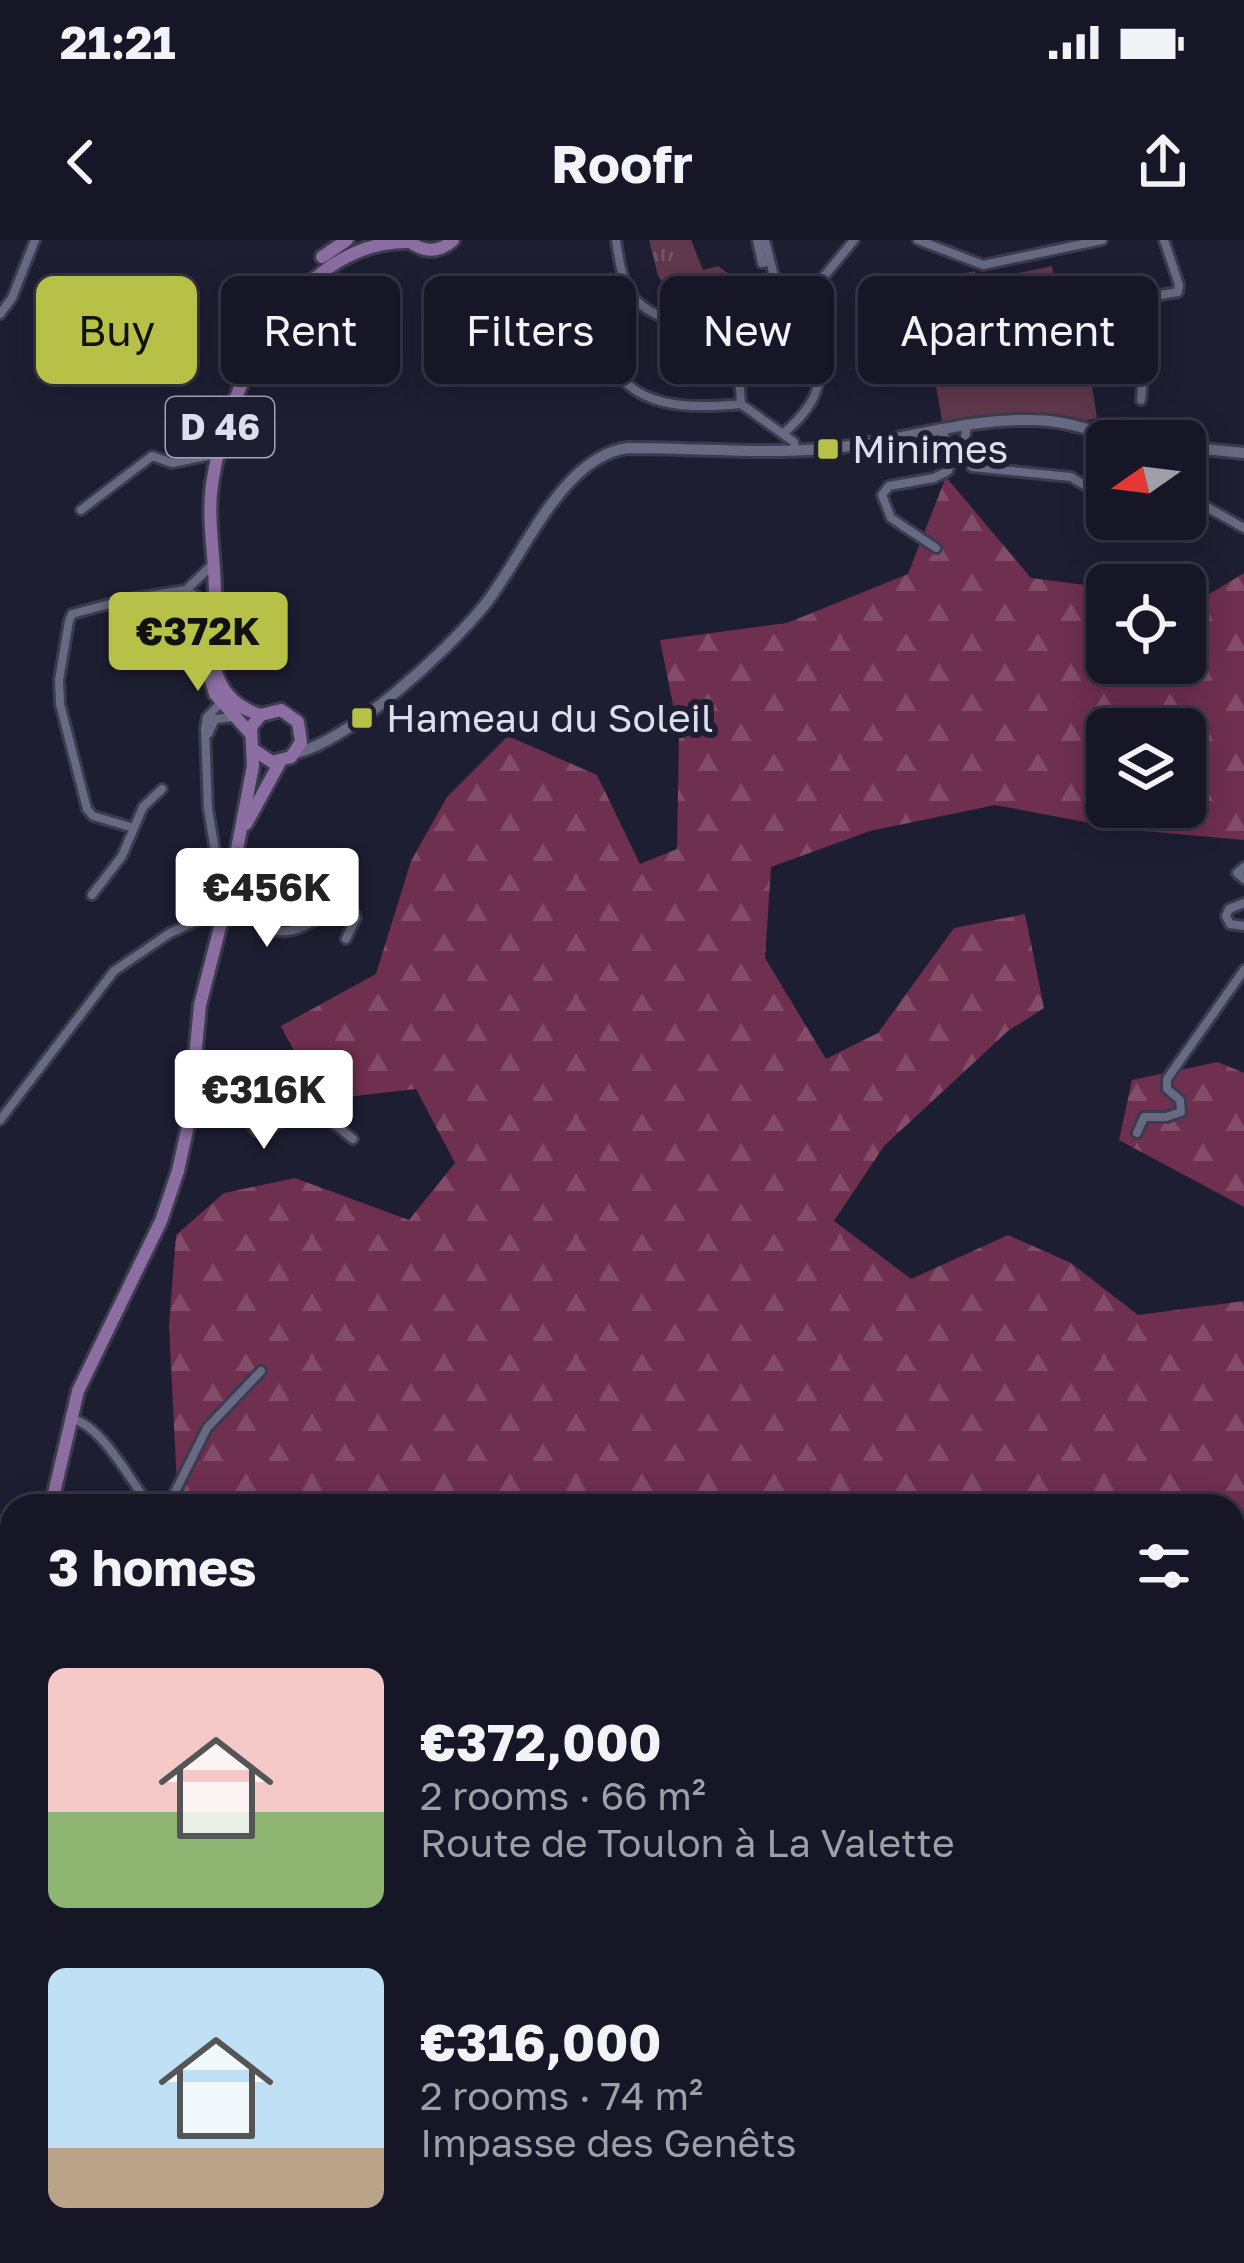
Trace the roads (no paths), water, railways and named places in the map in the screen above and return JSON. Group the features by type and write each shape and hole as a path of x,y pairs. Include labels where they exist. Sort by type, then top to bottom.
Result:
{"main road":[{"name":"D 46","path":"261,715 235,710 220,701 208,670 211,605 206,505 212,455 252,346 311,267 347,240"},
{"path":"409,241 433,250 454,240"},
{"name":"D 46","path":"250,733 214,668 211,499 219,448 242,377 267,332 308,280 333,258 378,242 409,241"},
{"path":"238,848 254,805 280,762 334,739 460,634 499,587 546,513 595,459 624,448 795,451 885,443 967,425 1048,420 1086,429"},
{"path":"1206,449 1244,453"},
{"path":"54,1494 80,1385 169,1203 188,1131 202,998 238,848 254,750 250,733 261,715 274,710 288,713 301,729 334,739"},
{"path":"296,753 302,742 301,729"},
{"path":"254,750 266,760 280,762"}],"street":[{"path":"0,314 12,298 34,240"},
{"path":"616,240 622,276 642,306 660,317"},
{"path":"760,240 774,276"},
{"path":"824,276 854,240"},
{"path":"918,240 982,265 1102,240"},
{"path":"1158,295 1178,292 1179,285 1164,240"},
{"path":"625,384 649,399 712,407 741,404 794,442 795,451"},
{"path":"738,384 741,404"},
{"path":"784,434 805,415 818,384"},
{"path":"1141,400 1142,384"},
{"path":"967,425 963,450 972,467 1071,477 1086,486"},
{"path":"936,548 891,518 882,498 889,486 948,471 952,458 942,430"},
{"path":"81,510 152,456 172,464 212,455"},
{"path":"1206,507 1244,528"},
{"path":"134,828 93,816 87,809 60,704 69,621 72,614 108,604 186,590 209,568"},
{"path":"186,590 211,605"},
{"path":"0,1120 114,971 170,933 215,913 217,862 208,809 205,741 207,717 220,701"},
{"path":"205,741 215,719 235,710"},
{"path":"92,895 122,856 143,807 162,788"},
{"path":"1244,867 1237,872 1244,879"},
{"path":"228,896 274,929 304,929 326,913 351,908 356,918 346,939"},
{"path":"1244,903 1226,913 1230,924 1244,926"},
{"path":"1137,1133 1144,1116 1170,1117 1181,1112 1180,1100 1167,1089 1168,1077 1244,970"},
{"path":"192,1084 216,1086 232,1095 256,1131 311,1104 353,1139"},
{"path":"174,1494 205,1432 261,1370"},
{"path":"70,1419 91,1426 141,1494"}],"place":[{"name":"Minimes","path":"828,449"},
{"name":"Hameau du Soleil","path":"362,718"}]}
